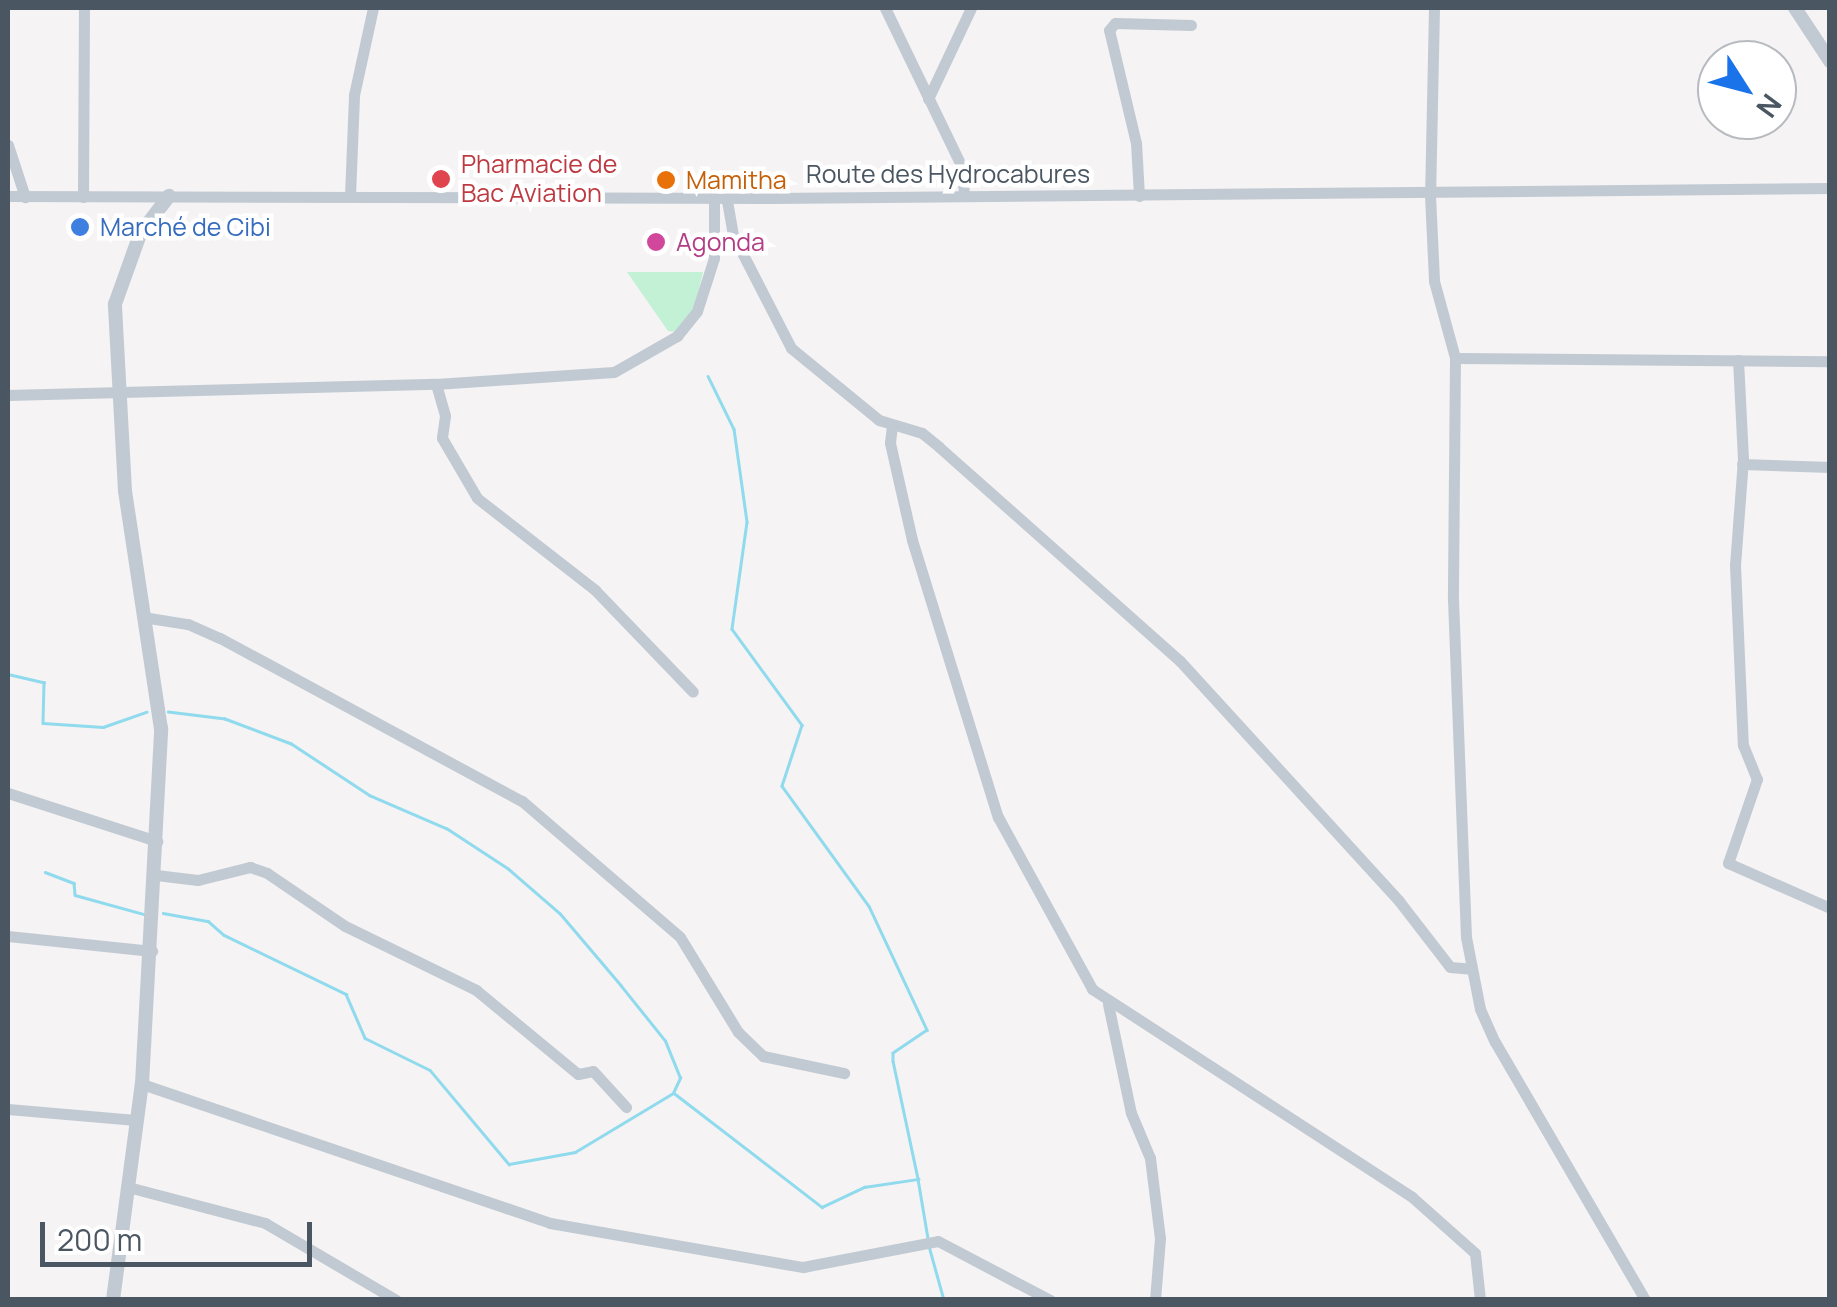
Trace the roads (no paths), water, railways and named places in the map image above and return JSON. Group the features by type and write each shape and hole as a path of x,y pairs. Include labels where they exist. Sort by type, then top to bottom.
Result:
{"street":[{"path":"83,197 84,8"},
{"path":"350,196 354,94 373,8"},
{"path":"928,99 971,8"},
{"path":"1434,8 1430,195 1434,281 1454,358 1461,885 1471,969 1495,1042 1645,1300"},
{"path":"1796,8 1830,61"},
{"path":"890,11 962,167 964,196"},
{"path":"1138,196 1136,143 1109,30 1115,23 1191,25"},
{"path":"8,145 25,196"},
{"name":"Route des Hydrocabures","path":"8,196 1430,195 1830,188"},
{"path":"720,195 733,235 778,330 791,348 892,426 931,440 1180,661 1399,901 1450,967 1471,969"},
{"path":"8,395 436,384 614,372 644,360 697,310 714,258 720,195"},
{"path":"113,1300 142,1084 161,729 148,618 125,491 115,304 123,270 140,234 170,196"},
{"path":"1454,358 1830,361"},
{"path":"1738,360 1742,464 1735,565 1740,685 1743,744 1757,779 1728,863 1830,908"},
{"path":"436,384 445,416 442,438 477,498 595,590 693,692"},
{"path":"892,426 890,444 912,540 998,817 1058,935 1108,1004 1304,1122 1412,1197 1475,1253 1480,1300"},
{"path":"1742,464 1830,467"},
{"path":"148,618 188,624 220,638 522,801 680,937 738,1032 763,1056 844,1073"},
{"path":"8,793 158,841"},
{"path":"156,875 198,880 250,868 267,873 345,926 476,990 578,1074 593,1071 626,1106"},
{"path":"8,936 152,951"},
{"path":"1108,1004 1131,1113 1150,1158 1160,1238 1156,1300"},
{"path":"142,1084 550,1223 803,1267 924,1241 1050,1300"},
{"path":"8,1109 136,1120"},
{"path":"128,1187 265,1223 396,1300"}],"waterway":[{"path":"708,376 734,429 747,522 732,629 802,725 782,786 869,906 927,1030 893,1053 918,1179"},
{"path":"8,674 44,682 43,723 103,727 146,712"},
{"path":"163,913 208,921 224,935 346,994 365,1038 430,1070 509,1164 575,1152 673,1093 680,1078 665,1041 621,986 560,914 508,869 447,829 370,796 291,744 225,719 168,712"},
{"path":"45,872 74,883 75,895 147,915"},
{"path":"674,1093 822,1207 864,1187 918,1179 928,1238"},
{"path":"929,1246 944,1300"}],"place":[{"name":"Pharmacie de Bac Aviation","path":"441,179"},
{"name":"Mamitha","path":"666,180"},
{"name":"Marché de Cibi","path":"80,227"},
{"name":"Agonda","path":"656,242"}]}
